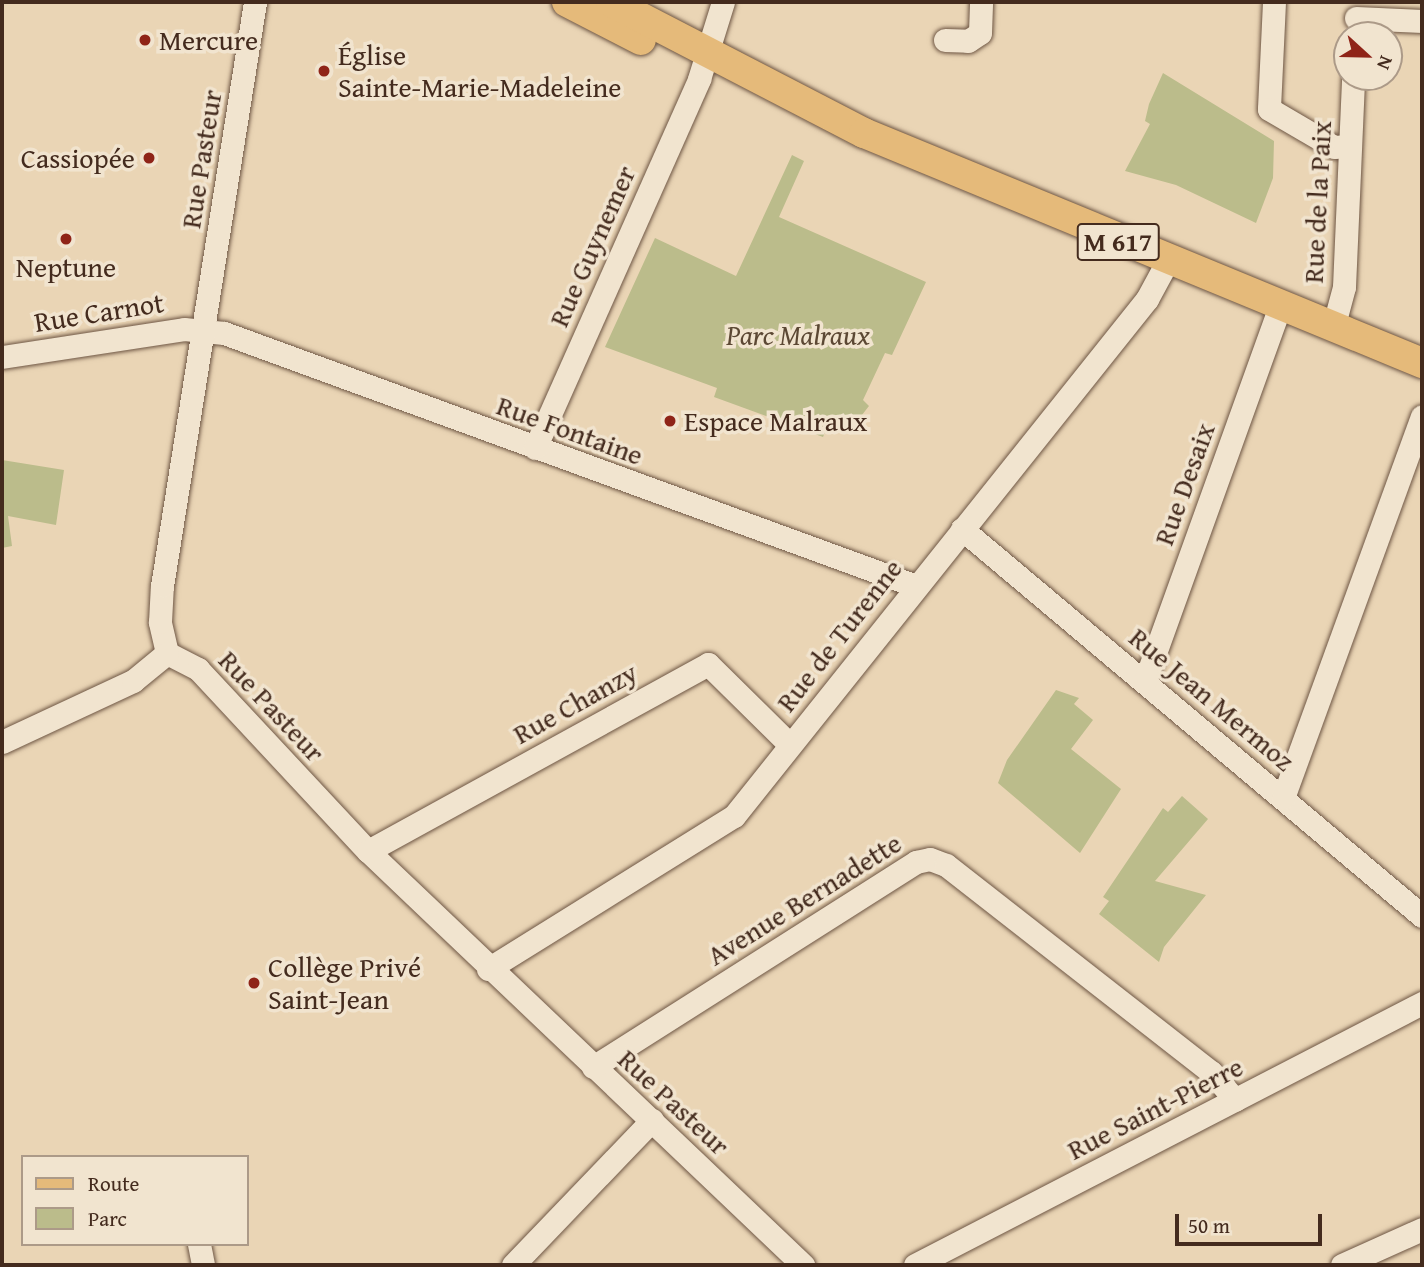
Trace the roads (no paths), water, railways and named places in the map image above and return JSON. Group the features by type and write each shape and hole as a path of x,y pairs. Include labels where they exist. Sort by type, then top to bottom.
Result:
{"main road":[{"name":"M 617","path":"567,2 1167,262 1422,363"},
{"name":"M 617","path":"611,2 706,60"}],"street":[{"name":"Rue Pasteur","path":"256,2 162,586 160,622 167,653 198,669 368,851 488,969 652,1120 803,1265"},
{"name":"Rue Guynemer","path":"535,448 706,60 723,2"},
{"path":"945,40 968,41 980,33 981,2"},
{"path":"1274,2 1269,109 1334,147 1349,146"},
{"path":"1356,18 1422,21"},
{"name":"Rue de la Paix","path":"1333,328 1344,286 1352,91"},
{"name":"Rue de Turenne","path":"488,969 726,823 1147,299 1167,262"},
{"name":"Rue Desaix","path":"1145,681 1280,307"},
{"name":"Rue Carnot","path":"2,357 204,329"},
{"name":"Rue Fontaine","path":"204,329 916,586"},
{"path":"1283,798 1422,417"},
{"name":"Rue Jean Mermoz","path":"962,529 1422,916"},
{"path":"2,742 133,681 167,653"},
{"name":"Rue Chanzy","path":"368,851 708,664 790,745"},
{"name":"Avenue Bernadette","path":"593,1067 916,862 930,859 946,865 1211,1072 1235,1100"},
{"name":"Rue Saint-Pierre","path":"915,1265 1422,1003"},
{"path":"513,1265 652,1120"},
{"path":"1342,1265 1422,1228"},
{"path":"199,1246 203,1265"}],"place":[{"name":"Mercure","path":"145,40"},
{"name":"Église Sainte-Marie-Madeleine","path":"324,71"},
{"name":"Cassiopée","path":"149,158"},
{"name":"Neptune","path":"66,239"},
{"name":"Espace Malraux","path":"670,421"},
{"name":"Collège Privé Saint-Jean","path":"254,983"}],"park label":[{"name":"Parc Malraux","path":"798,335"}]}
